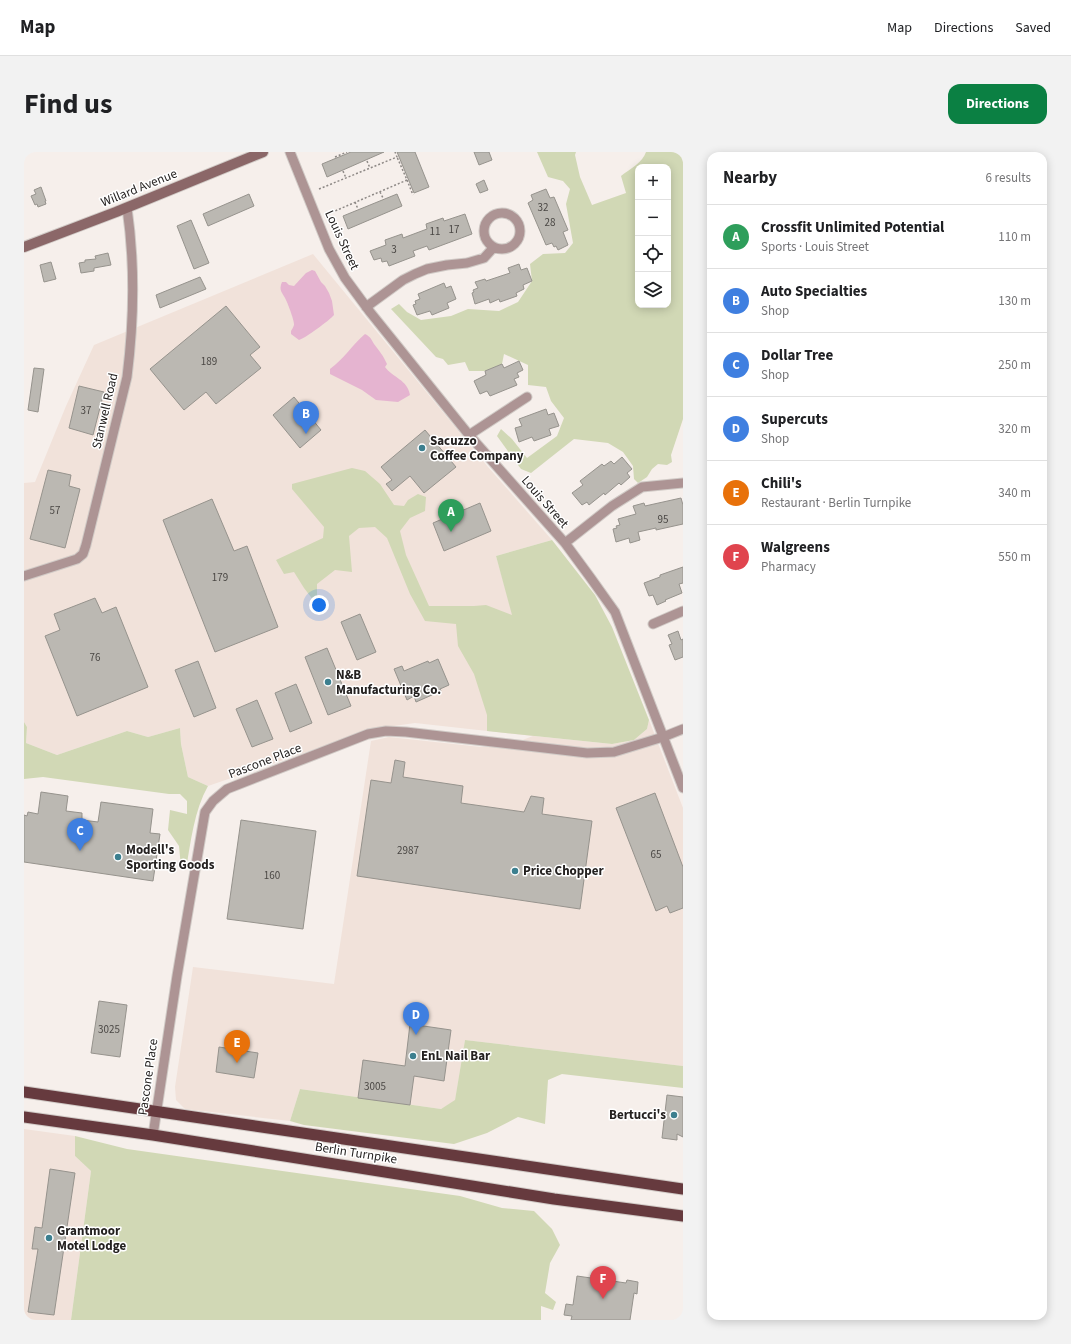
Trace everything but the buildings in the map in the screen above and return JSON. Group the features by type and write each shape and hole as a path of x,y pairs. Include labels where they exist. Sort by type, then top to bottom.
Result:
{"highway":[{"name":"Berlin Turnpike","path":"24,1092 683,1189"},
{"name":"Berlin Turnpike","path":"24,1117 153,1135 554,1199 683,1216"}],"main road":[{"name":"Willard Avenue","path":"24,246 127,208 263,152"}],"street":[{"name":"Louis Street","path":"290,152 329,249 345,278 366,307 469,435 565,543 615,612 683,788"},
{"name":"Stanwell Road","path":"24,576 77,560 83,554 86,545 128,370 133,269 131,235 127,208"},
{"path":"496,214 508,214 518,221 520,233 519,239 511,247 500,249 494,247 490,244 484,234 484,227 491,217 496,214"},
{"path":"366,307 409,277 427,270 447,265 467,263 484,258 494,247"},
{"path":"469,435 527,397"},
{"path":"565,543 612,506 642,486 683,483"},
{"path":"653,624 683,610"},
{"name":"Pascone Place","path":"153,1135 177,976 205,812 213,801 227,789 367,735 386,731 587,753 614,752 663,737 683,729"}],"path":[{"path":"335,157 348,152"},
{"path":"395,152 413,195"},
{"path":"319,189 397,157"},
{"path":"367,161 370,168"},
{"path":"343,171 346,178"},
{"path":"328,214 407,180"},
{"path":"380,192 383,198"},
{"path":"355,202 358,209"}],"shaded area":[{"path":"313,254 488,467 552,540 496,556 543,722 534,736 612,744 634,740 647,729 649,720 683,808 683,1066 465,1040 455,1101 441,1109 300,1089 290,1121 185,1109 176,1100 175,1087 193,967 334,984 371,741 389,737 481,747 504,747 533,736 415,723 373,729 208,786 188,777 181,744 180,728 148,737 127,731 57,755 26,743 27,727 24,722 24,483 35,482 66,406 94,345"},
{"path":"312,270 315,271 329,293 334,315 317,329 299,340 291,334 294,325 293,320 287,302 281,292 281,285 282,282 286,282 289,285 294,286 306,273"},
{"path":"365,334 371,338 383,356 387,364 385,367 403,382 409,390 410,395 398,402 376,400 362,390 330,374 330,369 340,361"},
{"path":"24,1129 75,1136 75,1156 91,1171 71,1320 24,1320"}],"green space":[{"path":"537,152 576,152 575,155 580,177 592,205 626,193 621,176 635,165 635,308 671,308 671,164 637,164 646,152 683,152 683,419 671,455 672,462 667,465 658,464 652,469 647,477 638,483 634,479 633,466 623,452 608,443 574,439 531,473 521,469 497,436 501,429 512,439 527,458 557,436 564,418 551,401 546,387 528,385 528,365 504,354 502,364 485,371 469,371 465,362 448,365 443,359 436,357 391,309 399,304 407,312 421,320 451,316 468,309 499,311 518,302 532,281 530,264 543,254 565,253 573,243 566,204 570,189 563,181 548,177"},
{"path":"352,468 365,471 380,484 394,505 404,506 408,500 418,494 426,497 425,511 410,518 400,531 406,555 429,606 486,605 512,615 496,556 552,540 595,595 612,627 649,720 647,729 634,740 612,744 487,731 487,715 474,674 458,646 456,624 425,621 410,594 387,538 375,527 359,528 349,536 352,572 335,570 317,584 317,605 294,572 284,574 276,560 323,538 324,527 292,489 292,484"},
{"path":"24,722 27,727 26,743 57,755 127,731 148,737 180,728 181,744 188,777 208,786 196,816 186,869 181,867 179,846 168,830 170,810 187,814 187,801 180,794 169,794 43,777 24,779"},
{"path":"465,1040 683,1066 683,1088 562,1074 548,1080 545,1124 518,1117 487,1133 454,1144 304,1125 290,1121 300,1089 441,1109 455,1100"},
{"path":"75,1136 127,1149 460,1196 502,1208 534,1211 552,1229 560,1245 550,1263 545,1293 556,1302 553,1310 541,1306 541,1320 71,1320 91,1171 75,1156"}],"place":[{"name":"Auto Specialties","path":"306,434"},
{"name":"Sacuzzo Coffee Company","path":"422,448"},
{"name":"Crossfit Unlimited Potential","path":"451,532"},
{"name":"N&B Manufacturing Co.","path":"328,682"},
{"name":"Dollar Tree","path":"80,851"},
{"name":"Modell's Sporting Goods","path":"118,857"},
{"name":"Price Chopper","path":"515,871"},
{"name":"Supercuts","path":"416,1035"},
{"name":"EnL Nail Bar","path":"413,1056"},
{"name":"Chili's","path":"237,1063"},
{"name":"Bertucci's","path":"674,1115"},
{"name":"Grantmoor Motel Lodge","path":"49,1238"},
{"name":"Walgreens","path":"603,1299"}]}
